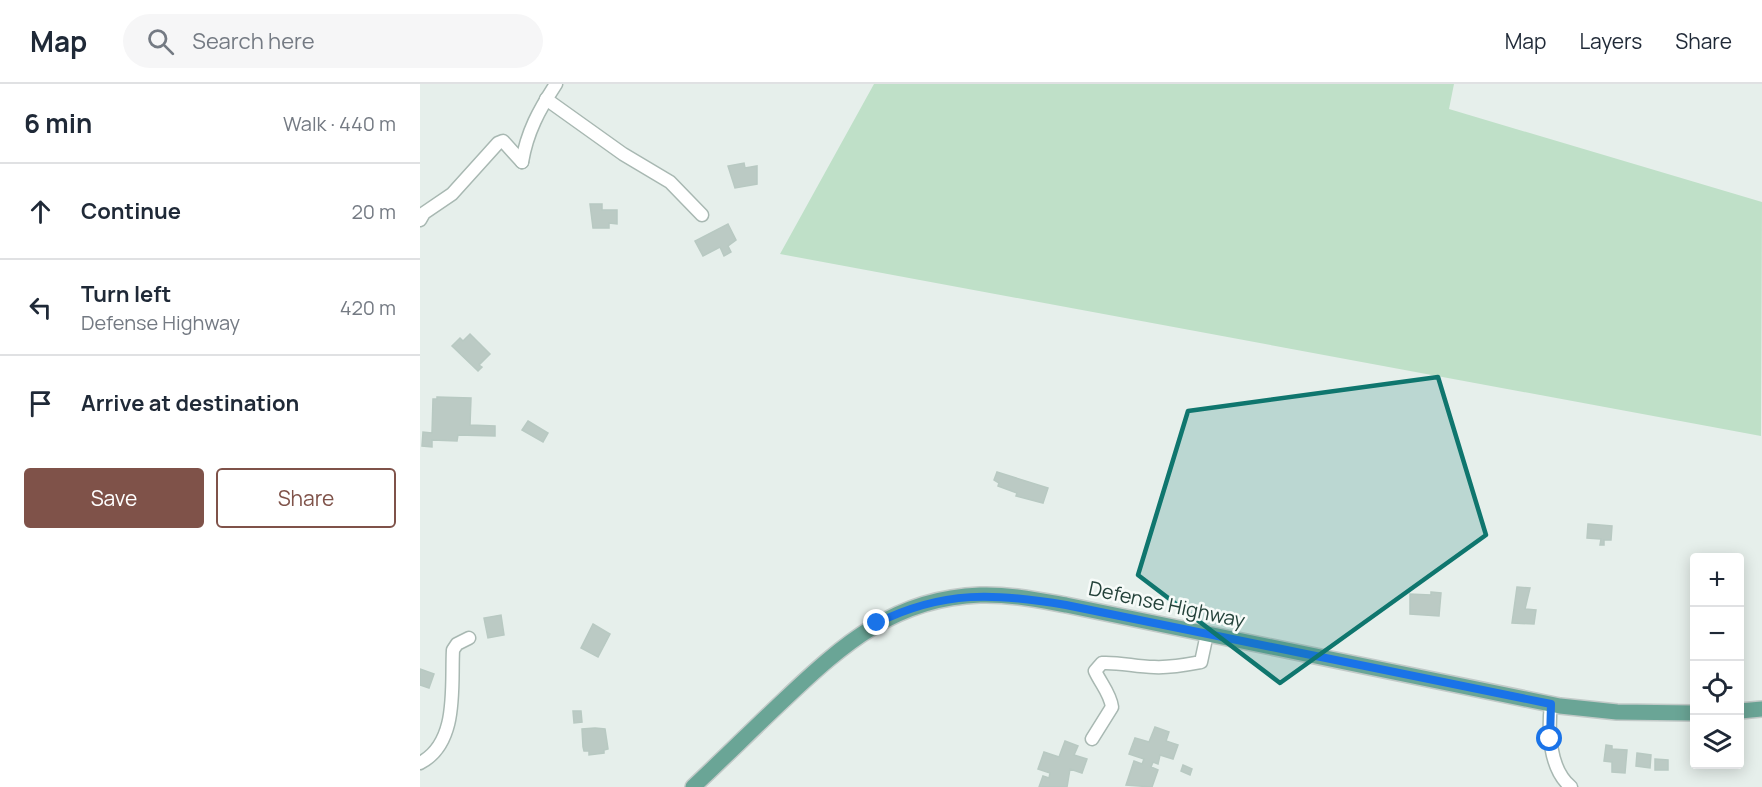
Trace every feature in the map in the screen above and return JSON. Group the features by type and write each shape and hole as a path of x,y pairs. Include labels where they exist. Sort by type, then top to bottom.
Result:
{"main road":[{"name":"Defense Highway","path":"693,787 840,648 877,623 915,607 956,597 1012,597 1066,605 1551,704 1617,712 1690,713"},
{"path":"1744,711 1762,709"}],"street":[{"path":"420,220 424,213 452,194 498,143 503,141 522,162 526,139 556,84"},
{"path":"546,99 622,154 670,182 702,215"},
{"path":"1092,739 1112,707 1110,694 1101,684 1095,670 1102,663 1123,662 1152,668 1179,667 1201,662 1207,634"},
{"path":"420,763 428,759 447,726 452,704 453,650 457,644 469,638"},
{"path":"1551,704 1550,739 1561,779 1571,787"}],"highlighted area":[{"path":"1438,377 1486,535 1280,683 1138,575 1188,411"}],"green space":[{"path":"874,84 1454,84 1449,109 1762,202 1761,436 780,254"}],"building":[{"path":"744,163 745,168 757,166 757,184 735,188 728,166"},
{"path":"590,204 602,204 602,210 617,210 617,224 609,223 609,228 593,228"},
{"path":"728,224 736,240 728,246 731,252 724,256 720,247 703,256 695,241"},
{"path":"470,334 490,354 479,365 482,367 478,371 452,346 460,338 463,341"},
{"path":"437,397 471,398 470,425 495,426 495,436 458,435 457,441 432,440 432,447 422,446 423,432 432,433 433,399"},
{"path":"528,421 548,433 543,442 522,430"},
{"path":"997,472 1048,488 1043,503 1016,496 1017,493 998,486 999,483 994,480"},
{"path":"1588,524 1612,526 1611,540 1604,540 1604,545 1600,545 1601,539 1587,538"},
{"path":"1517,587 1530,588 1525,609 1536,610 1534,624 1512,623"},
{"path":"1431,592 1441,593 1439,616 1410,614 1410,594 1431,595"},
{"path":"501,615 504,635 488,638 484,618"},
{"path":"593,624 610,634 598,657 581,648"},
{"path":"420,669 434,674 429,688 420,685"},
{"path":"573,711 581,711 582,722 574,723"},
{"path":"1155,727 1169,732 1166,741 1178,745 1173,759 1160,755 1158,764 1153,762 1151,767 1158,770 1152,787 1126,785 1134,761 1142,764 1144,759 1129,754 1135,738 1149,742"},
{"path":"582,729 605,729 608,749 604,750 604,753 589,755 589,751 584,751"},
{"path":"1065,741 1078,746 1074,755 1087,759 1082,773 1070,769 1067,787 1039,787 1043,776 1049,778 1050,773 1038,769 1044,752 1059,757"},
{"path":"1606,745 1612,746 1612,749 1627,750 1625,773 1612,772 1612,762 1604,761"},
{"path":"1637,753 1651,755 1650,768 1636,766"},
{"path":"1655,759 1668,760 1668,770 1655,770"},
{"path":"1183,765 1192,769 1190,775 1181,771"}],"route":[{"path":"877,623 915,607 956,597 1002,596 1066,605 1246,642 1271,645 1551,704 1550,739"}]}
